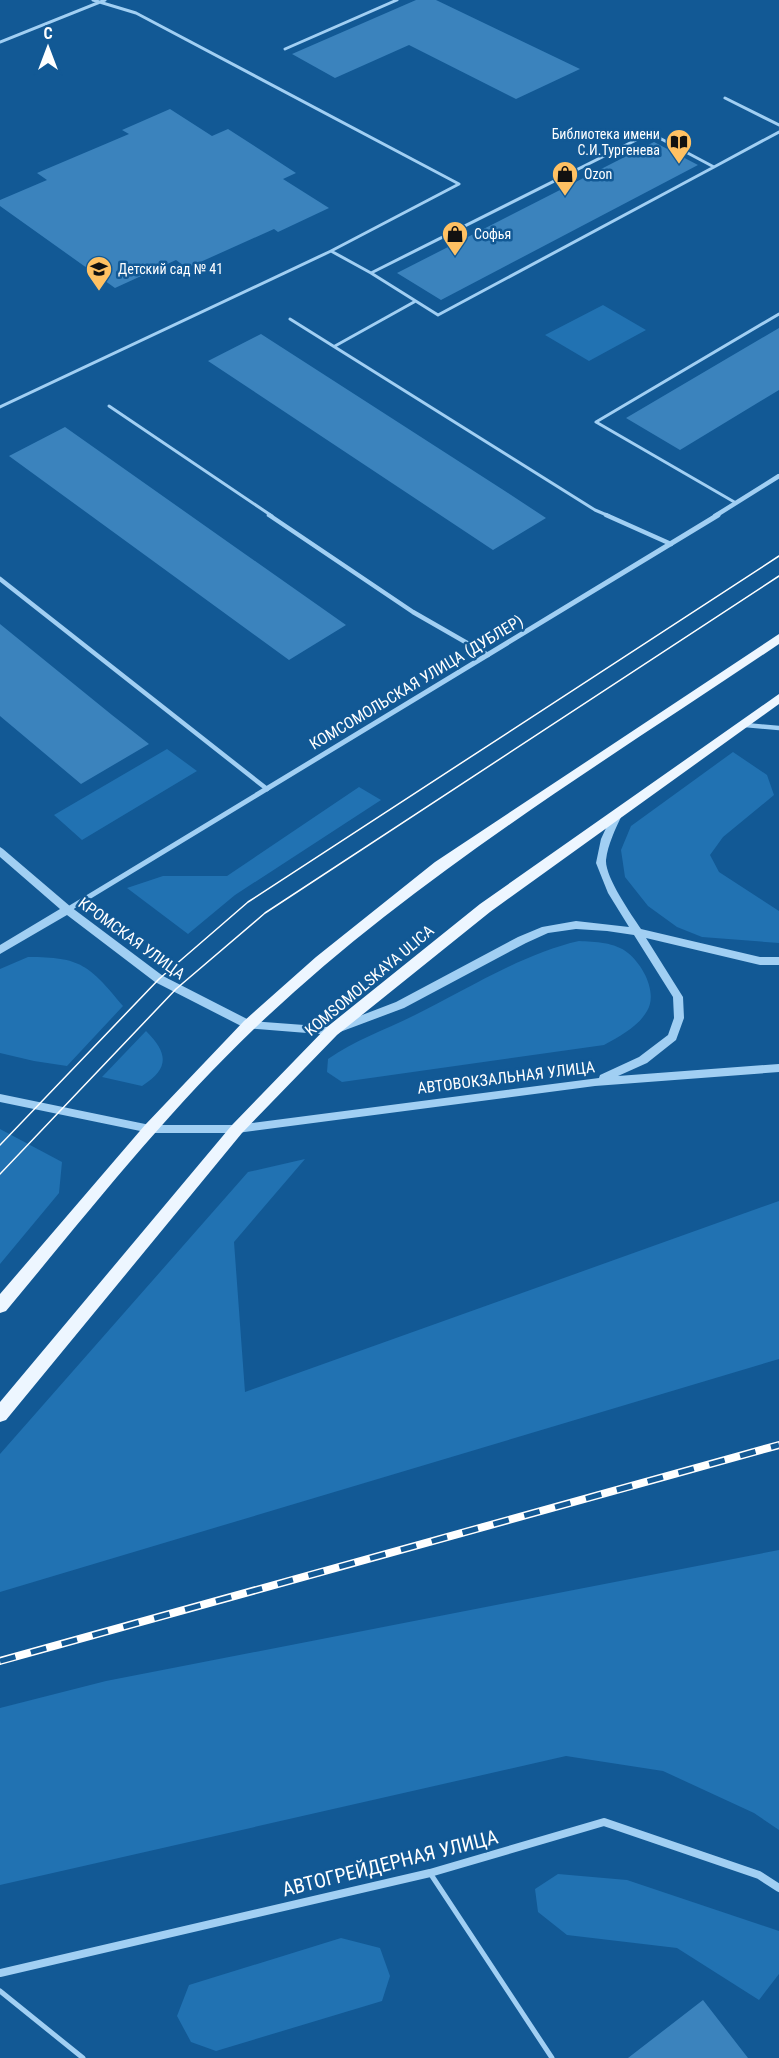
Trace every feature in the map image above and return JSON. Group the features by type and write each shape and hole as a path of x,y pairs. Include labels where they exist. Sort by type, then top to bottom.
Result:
{"main road":[{"path":"0,1306 150,1128 249,1025 321,962 440,866 779,638"},
{"name":"KOMSOMOLSKAYA ULICA","path":"0,1415 237,1129 332,1031 485,908 779,698"}],"street":[{"name":"КОМСОМОЛЬСКАЯ УЛИЦА (ДУБЛЕР)","path":"67,910 671,544 779,476"},
{"path":"595,1082 643,1060 672,1037 679,1018 678,997 613,893 602,863 606,839 617,815"},
{"name":"КРОМСКАЯ УЛИЦА","path":"0,851 67,910 159,979 249,1025 332,1031"},
{"path":"0,950 67,910"},
{"path":"332,1031 400,1005 522,939 546,930 576,925 638,932 760,962 779,962"},
{"name":"АВТОВОКЗАЛЬНАЯ УЛИЦА","path":"0,1098 150,1128 237,1129 595,1082 779,1068"},
{"name":"АВТОГРЕЙДЕРНАЯ УЛИЦА","path":"0,1973 430,1873 604,1822 759,1875 779,1888"}],"lane":[{"path":"0,407 331,251 459,184 136,13 93,0"},
{"path":"0,42 105,0"},
{"path":"285,49 397,0"},
{"path":"725,98 779,125"},
{"path":"331,251 438,315 779,132"},
{"path":"371,273 650,133 714,167"},
{"path":"335,346 414,302"},
{"path":"736,503 596,422 779,314"},
{"path":"290,319 595,510 671,544"},
{"path":"109,406 413,612 488,655"},
{"path":"0,579 267,789"},
{"path":"742,724 779,728"},
{"path":"430,1873 552,2058"},
{"path":"0,1991 83,2058"}],"shaded area":[{"path":"603,305 646,330 589,361 545,335"},
{"path":"167,749 197,771 82,840 54,815"},
{"path":"733,752 767,775 774,795 723,837 710,855 719,872 779,911 779,943 702,937 677,927 648,906 625,877 621,850 631,826"},
{"path":"359,787 381,800 235,895 188,934 127,888 163,876 227,876"},
{"path":"579,941 605,943 623,949 634,958 644,972 650,988 650,1004 639,1022 604,1045 342,1082 327,1072 328,1059 349,1046 516,963"},
{"path":"28,957 60,959 83,966 101,981 123,1006 67,1066 0,1053 0,969"},
{"path":"146,1031 162,1053 163,1060 158,1073 142,1086 102,1077"},
{"path":"0,1129 62,1162 59,1193 0,1264"},
{"path":"305,1159 234,1242 245,1392 779,1201 779,1359 0,1592 0,1454 248,1172"},
{"path":"779,1550 779,1830 754,1813 663,1771 566,1756 0,1885 0,1708 106,1681"},
{"path":"558,1874 627,1880 779,1931 779,1974 759,2000 677,1948 567,1935 538,1912 535,1889"},
{"path":"341,1938 380,1948 390,1976 382,2001 216,2051 191,2042 177,2016 189,1985"}],"building":[{"path":"416,0 436,0 580,69 516,99 409,45 335,78 292,54"},
{"path":"170,109 212,136 228,129 296,173 283,179 329,208 278,232 274,229 187,268 176,260 115,288 0,206 0,200 47,180 37,173 129,134 122,130"},
{"path":"654,142 698,165 441,300 397,273"},
{"path":"779,328 779,390 680,450 626,418"},
{"path":"261,334 546,518 493,550 208,361"},
{"path":"65,427 346,625 289,660 9,456"},
{"path":"0,624 149,744 81,784 0,716"},
{"path":"703,2000 748,2058 628,2058"}],"tram line":[{"path":"0,1145 159,979 248,902 779,556"},
{"path":"0,1174 176,989 265,913 779,576"}],"railway":[{"path":"0,1661 779,1445"}],"place":[{"name":"Библиотека имени С.И.Тургенева","path":"679,165"},
{"name":"Ozon","path":"565,197"},
{"name":"Софья","path":"455,257"},
{"name":"Детский сад № 41","path":"99,292"}]}
